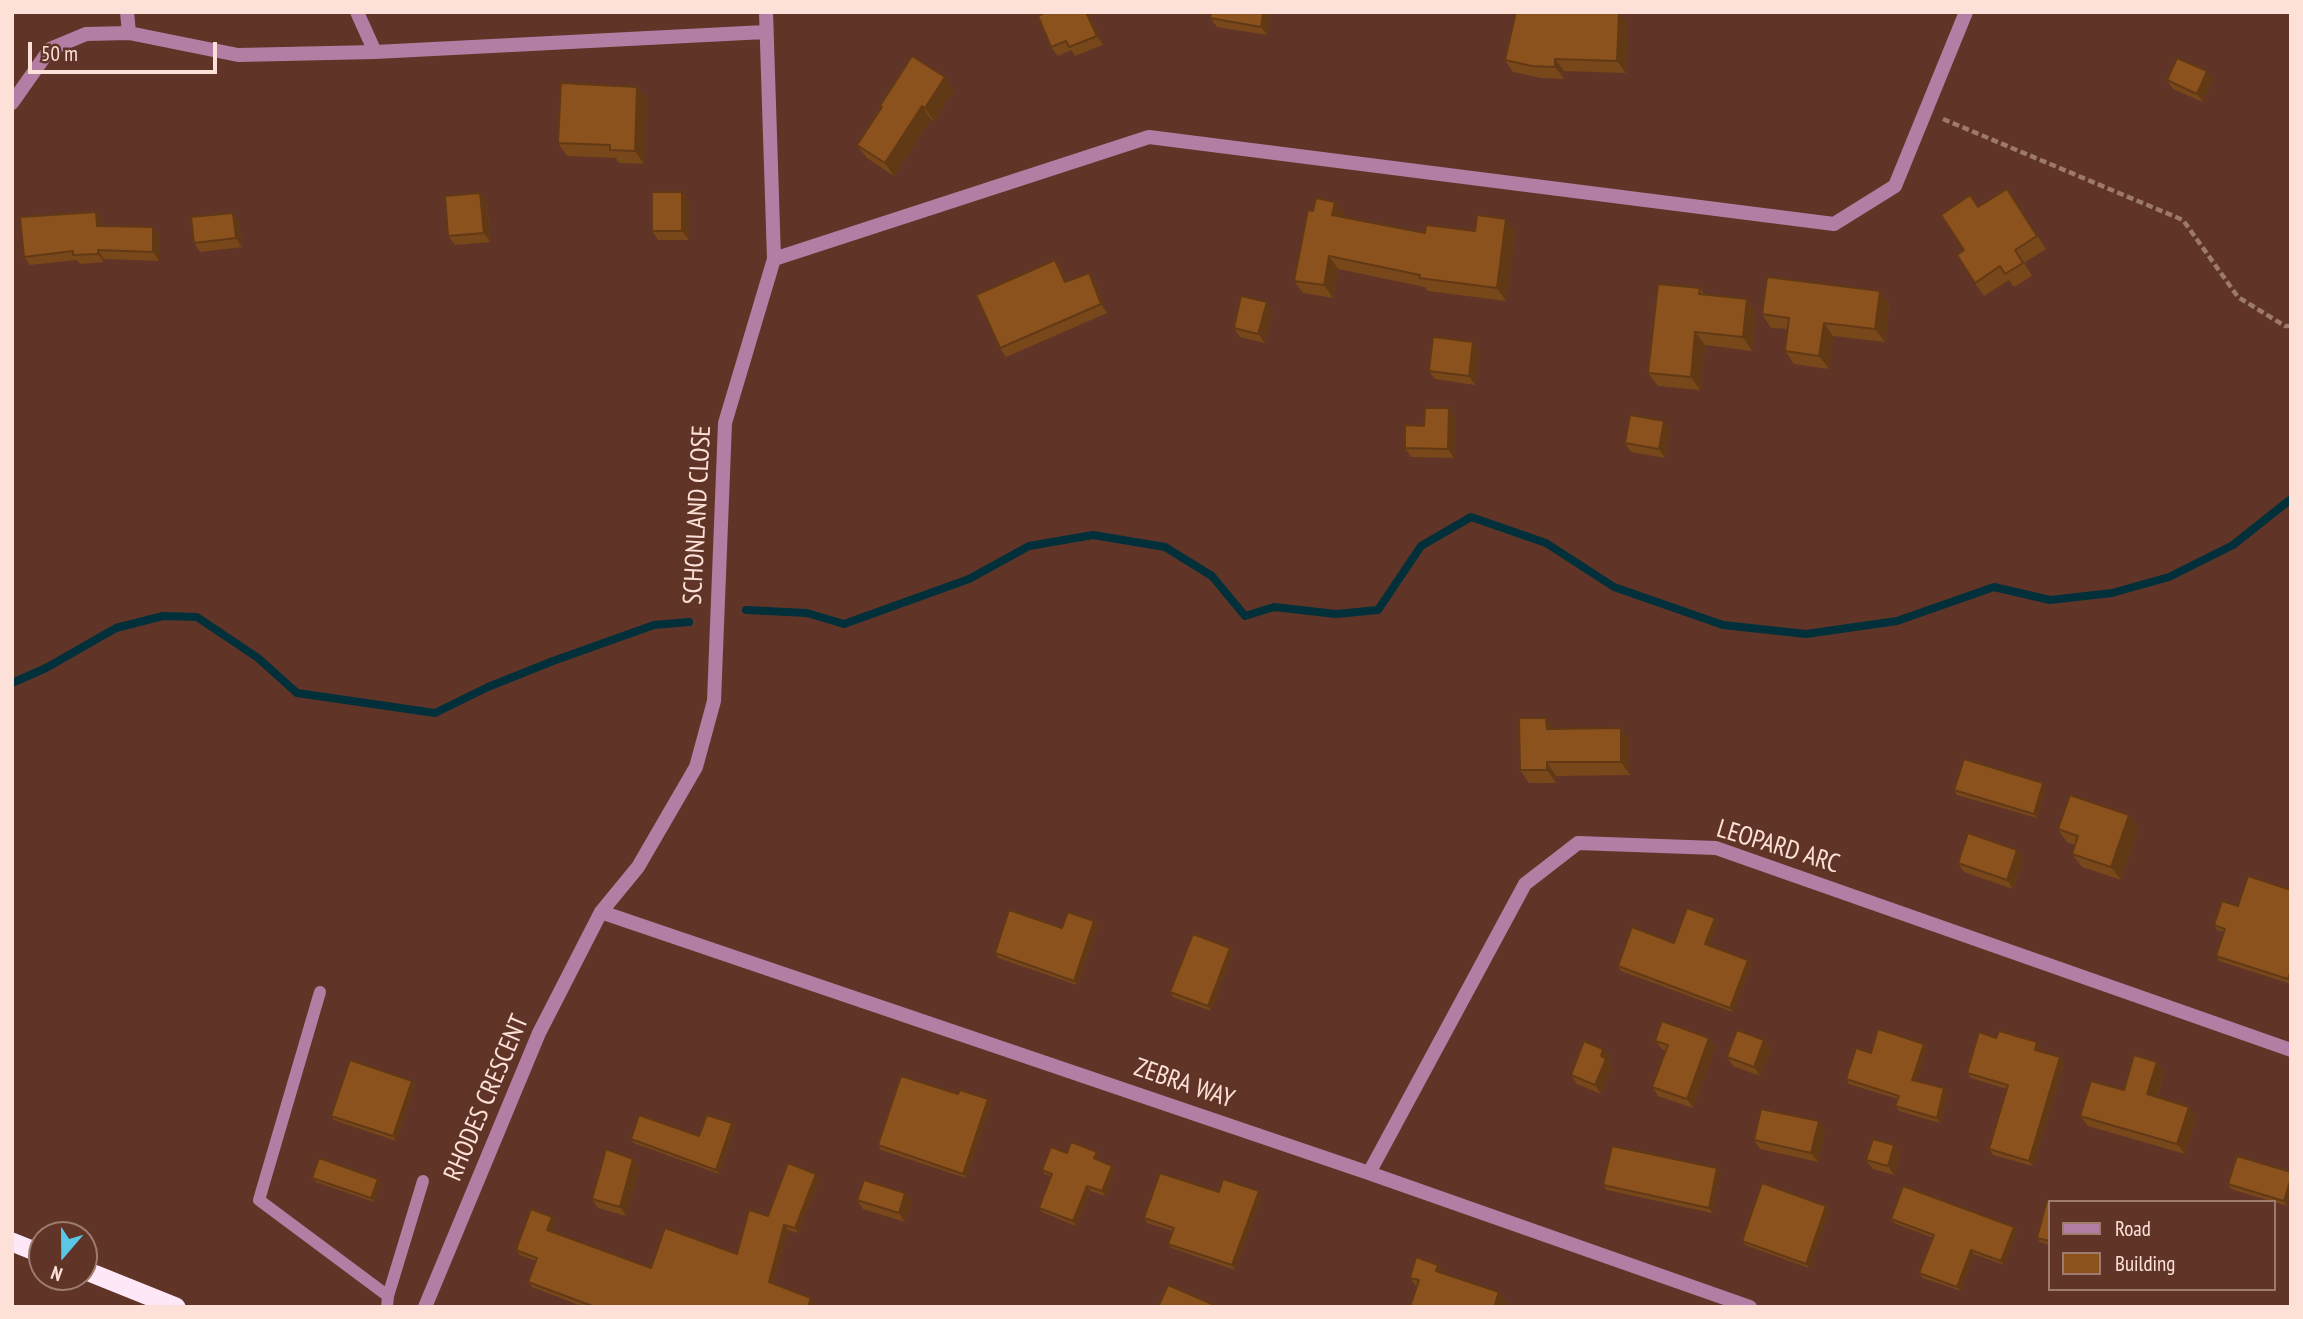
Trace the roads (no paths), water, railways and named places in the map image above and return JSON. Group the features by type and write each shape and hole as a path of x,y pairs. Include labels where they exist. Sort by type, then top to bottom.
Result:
{"highway":[{"path":"98,1276 176,1307"}],"street":[{"path":"127,12 129,33"},
{"path":"357,12 375,52"},
{"name":"SCHONLAND CLOSE","path":"601,912 638,867 696,766 714,701 725,423 774,259 766,12"},
{"path":"774,259 1149,137 1834,224 1895,186 1966,12"},
{"path":"12,103 50,49 86,34 129,33 238,55 375,52 765,32"},
{"name":"LEOPARD ARC","path":"1369,1172 1525,884 1578,843 1716,848 2291,1050"},
{"name":"ZEBRA WAY","path":"601,912 1369,1172 1750,1307"},
{"name":"RHODES CRESCENT","path":"425,1307 539,1033 601,912"}],"lane":[{"path":"320,992 259,1200 388,1301 423,1181"}],"waterway":[{"path":"746,610 807,613 844,624 969,579 1029,546 1093,535 1165,547 1212,576 1245,616 1274,607 1336,614 1378,610 1421,546 1471,517 1546,543 1614,587 1723,625 1806,634 1897,621 1994,587 2050,600 2112,593 2169,577 2233,545 2291,499"},
{"path":"12,683 46,668 116,628 163,616 197,617 258,658 297,693 435,713 488,687 553,661 654,625 689,622"}]}
